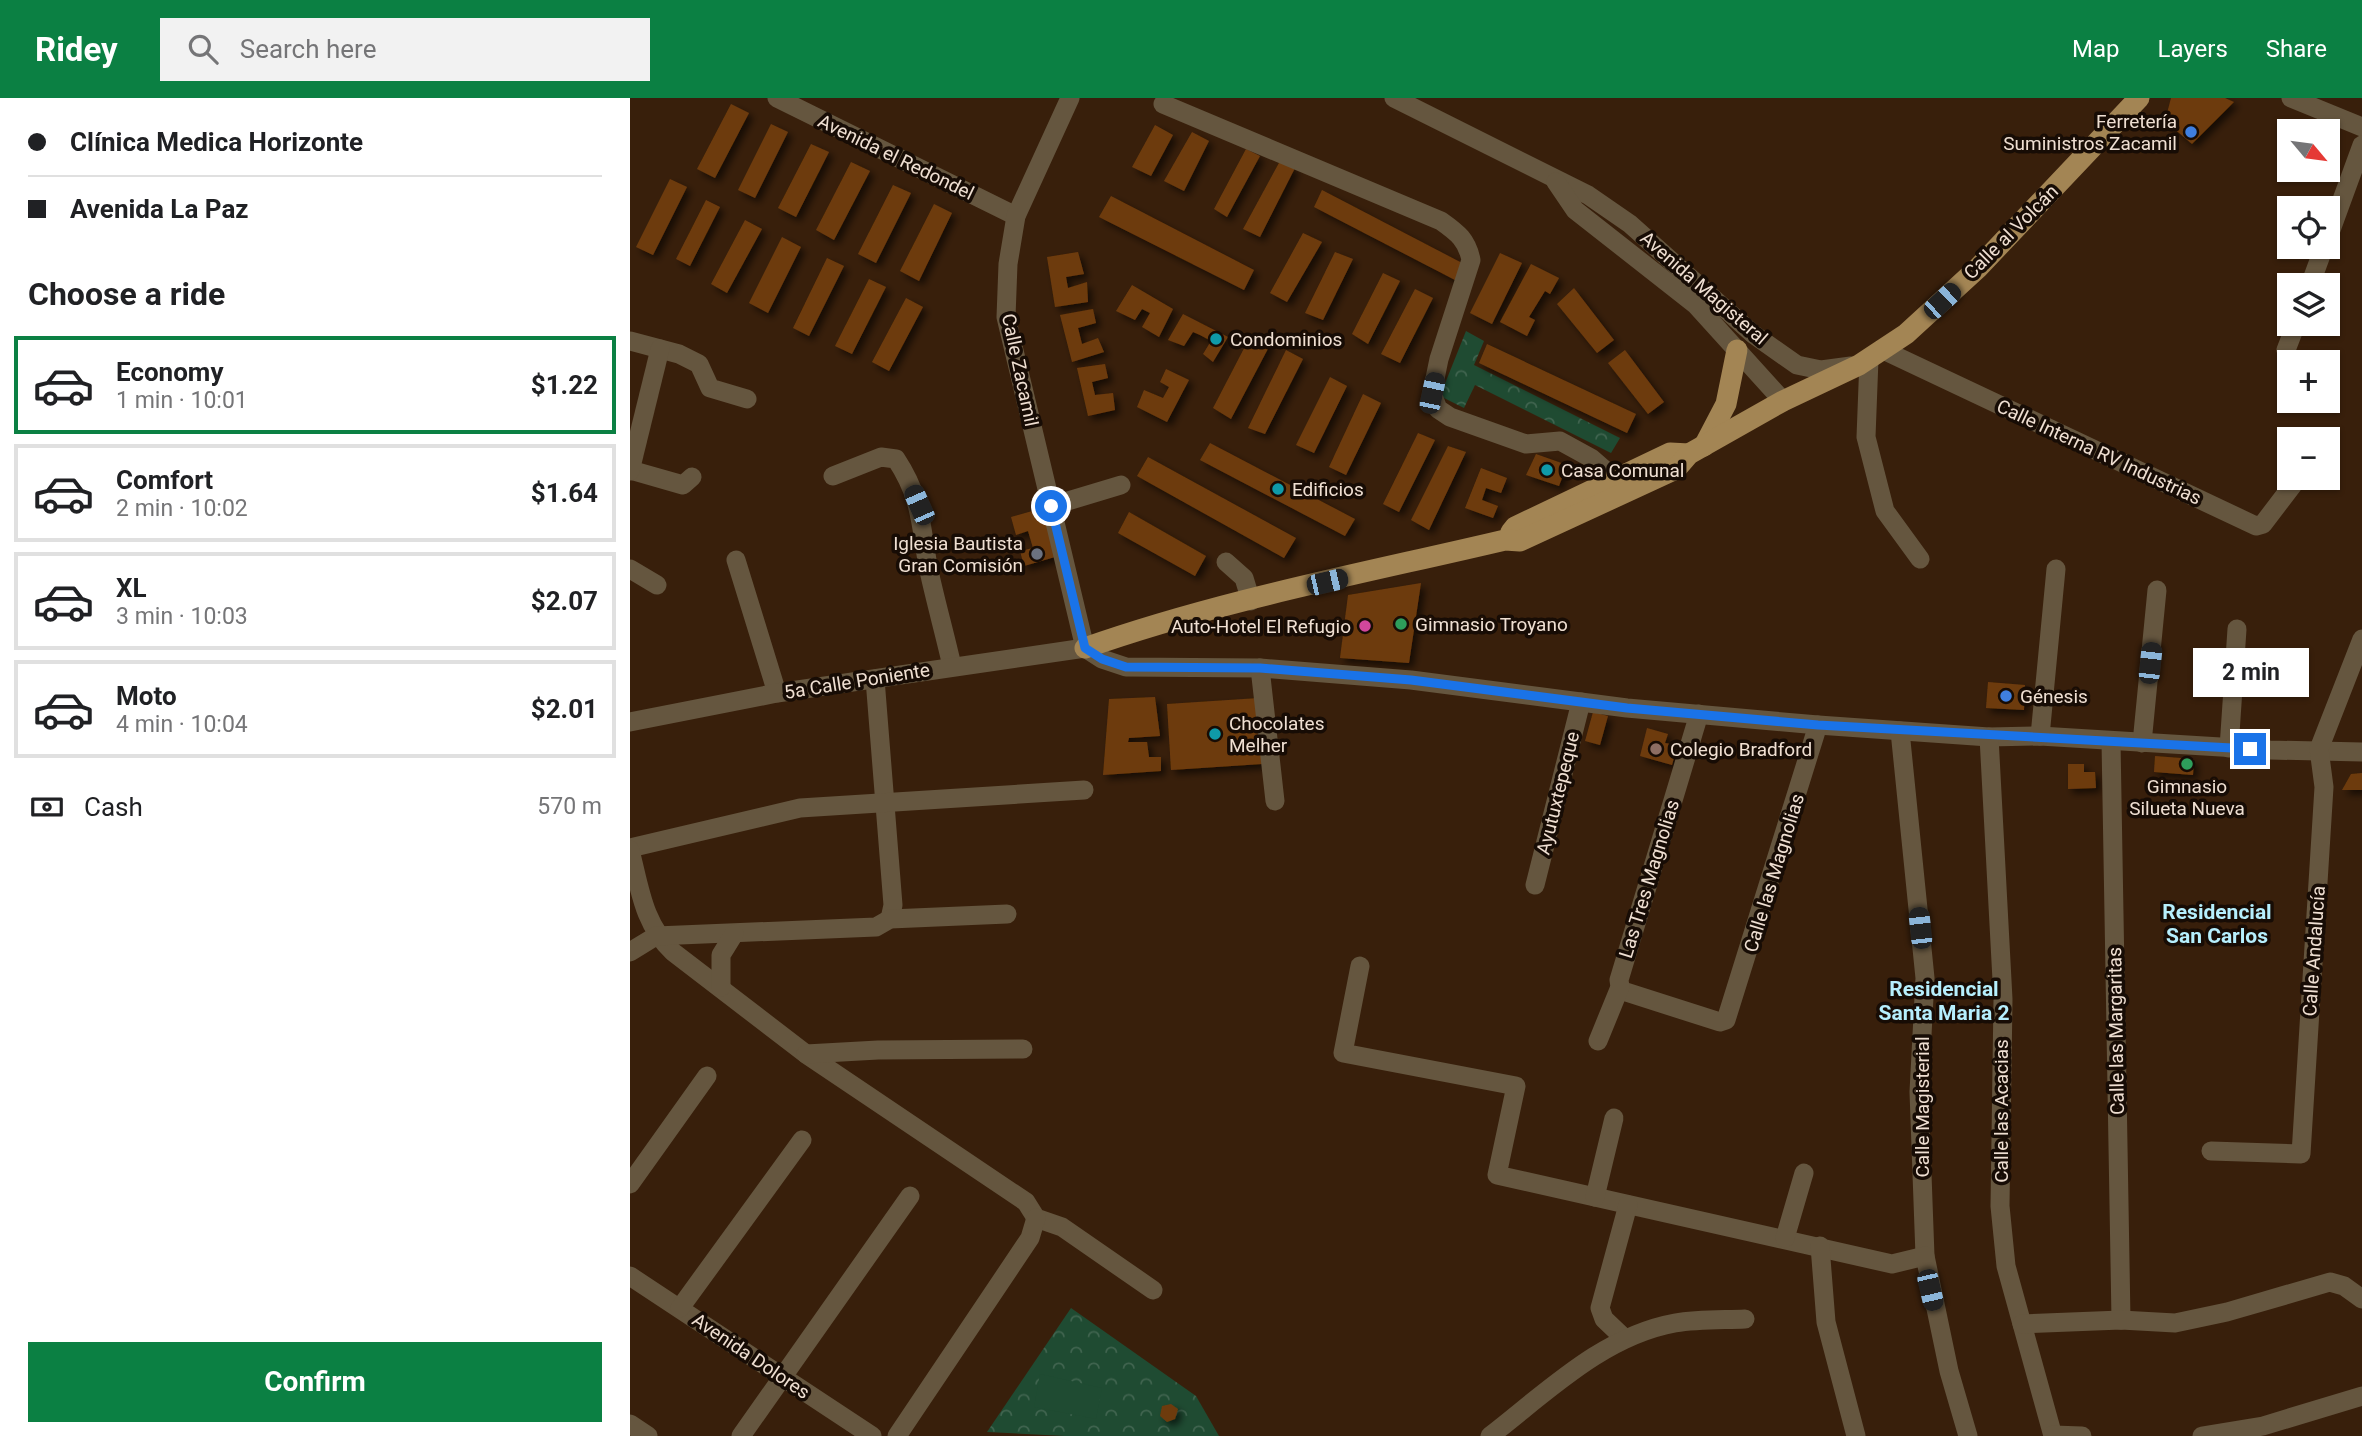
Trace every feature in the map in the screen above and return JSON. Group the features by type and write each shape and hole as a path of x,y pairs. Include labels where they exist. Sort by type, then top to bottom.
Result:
{"main road":[{"name":"Calle al Volcán","path":"1085,648 1144,627 1505,540 1520,541 1676,470 1696,450 1783,401 1870,358 1906,334 1978,268 2139,98"},
{"path":"1696,450 1726,404 1737,350"},
{"name":"Calle al Volcán","path":"1505,540 1515,527 1614,478 1670,453 1696,450"}],"street":[{"name":"Avenida el Redondel","path":"777,98 1016,216"},
{"name":"Calle Zacamil","path":"1070,98 1016,216 1008,264 1006,317 1085,648"},
{"name":"Avenida Magisteral","path":"1394,98 1588,195 1630,224 1753,334 1797,365 1809,369 1870,358"},
{"path":"2291,98 2362,127"},
{"path":"1163,104 1441,221 1460,234 1468,244 1471,260 1439,359 1432,393 1438,409 1450,417 1525,444 1560,441 1591,458 1614,478"},
{"path":"2340,205 2362,145"},
{"name":"Avenida Magisteral","path":"1556,181 1575,210 1696,305 1783,401"},
{"path":"1737,350 1753,334"},
{"path":"2286,349 2291,336"},
{"path":"630,341 679,354 699,364 710,388 747,399"},
{"path":"660,349 630,471 683,485 692,477"},
{"name":"Calle Interna RV Industrias","path":"1870,358 2256,526 2263,524 2289,490"},
{"path":"1870,358 1866,437 1885,511 1920,559"},
{"path":"833,475 881,457 896,459 906,474 919,505 929,569 952,666"},
{"path":"1051,506 1121,485"},
{"path":"736,560 777,693"},
{"path":"1226,562 1244,578 1251,601"},
{"path":"630,569 657,585"},
{"path":"2040,736 2056,569"},
{"path":"2142,743 2157,590"},
{"path":"2229,748 2237,629"},
{"path":"2319,749 2362,639"},
{"path":"1085,648 1102,659 1126,667 1260,668 1411,680 1699,715 1900,732 2362,752"},
{"name":"5a Calle Poniente","path":"630,722 777,693 1085,648"},
{"path":"1260,668 1275,801"},
{"path":"875,679 887,803 893,905 890,919"},
{"name":"Ayutuxtepeque","path":"1535,885 1581,702"},
{"name":"Las Tres Magnolias","path":"1598,1041 1620,987 1619,980 1699,715"},
{"name":"Calle las Magnolias","path":"1620,987 1623,991 1720,1022 1726,1020 1818,725"},
{"name":"Calle Magisterial","path":"1900,732 1925,978 1919,1092 1925,1256 1949,1371 1968,1436"},
{"name":"Calle las Acacias","path":"1989,737 2003,999 2000,1206 2006,1265 2053,1436"},
{"name":"Calle las Margaritas","path":"2111,741 2121,1320"},
{"name":"Calle Andalucía","path":"2211,1152 2301,1154 2324,787 2319,749"},
{"path":"1084,790 800,808 630,849 645,913 656,936 806,1054 1026,1202 1036,1218 1062,1227 1153,1290"},
{"path":"630,952 656,936 876,927 890,919 1007,914"},
{"path":"721,987 721,955 734,934"},
{"path":"1360,966 1343,1053 1516,1086 1497,1175 1892,1264 1925,1256"},
{"path":"806,1054 877,1050 1023,1049"},
{"path":"632,1176 707,1076"},
{"path":"1595,1197 1614,1118"},
{"path":"680,1308 802,1140"},
{"path":"1785,1238 1804,1173"},
{"path":"741,1436 910,1196"},
{"path":"1624,1338 1604,1319 1600,1308 1628,1205"},
{"path":"897,1436 1030,1238 1036,1218"},
{"path":"1820,1246 1826,1322 1856,1436"},
{"name":"Avenida Dolores","path":"630,1276 872,1436"},
{"path":"2022,1324 2121,1320 2175,1323 2227,1312 2330,1282 2344,1286 2362,1299"},
{"path":"1490,1436 1565,1376 1624,1338 1677,1323 1745,1319"},
{"path":"2202,1436 2263,1426 2362,1396"},
{"path":"630,1424 648,1436"},
{"path":"2053,1436 2082,1436"}],"green space":[{"path":"1466,331 1484,341 1474,365 1620,438 1611,453 1475,385 1464,408 1440,396"},
{"path":"1071,1308 1196,1396 1219,1436 1065,1436 987,1432"},
{"path":"1040,1374 1102,1388 1096,1419 1034,1407"}],"building":[{"name":"Ferretería Suministros Zacamil","path":"2171,98 2225,98 2234,102 2192,144 2165,121"},
{"path":"731,104 749,113 715,178 697,169"},
{"path":"771,124 788,132 755,198 738,190"},
{"path":"1155,125 1173,135 1151,176 1132,167"},
{"path":"1192,132 1209,141 1184,191 1164,181"},
{"path":"811,144 829,152 796,217 778,208"},
{"path":"1246,149 1260,156 1227,217 1214,209"},
{"path":"1280,161 1295,168 1260,237 1243,229"},
{"path":"851,162 870,171 834,240 816,230"},
{"path":"670,179 687,187 653,255 636,247"},
{"path":"893,185 911,193 876,263 858,254"},
{"path":"1322,190 1464,264 1455,280 1314,207"},
{"path":"1111,196 1254,270 1244,290 1099,217"},
{"path":"706,200 720,207 690,266 676,259"},
{"path":"934,204 952,213 919,281 900,271"},
{"path":"745,220 762,229 727,293 711,284"},
{"path":"1303,233 1322,242 1287,302 1270,293"},
{"path":"782,237 801,247 768,313 749,303"},
{"path":"1078,252 1084,274 1066,277 1068,288 1087,282 1088,302 1055,307 1047,257"},
{"path":"1335,252 1353,259 1323,320 1305,313"},
{"path":"1500,253 1522,263 1492,324 1470,313"},
{"path":"827,258 844,266 809,336 793,328"},
{"path":"1531,264 1559,278 1550,294 1545,291 1529,317 1535,320 1527,336 1500,322"},
{"path":"1383,273 1400,281 1368,344 1352,334"},
{"path":"869,279 886,287 852,354 835,346"},
{"path":"1132,285 1173,309 1159,337 1142,327 1150,313 1142,309 1135,320 1116,311"},
{"path":"1574,288 1614,340 1597,353 1557,304"},
{"path":"1415,289 1433,298 1400,363 1381,354"},
{"path":"906,298 923,307 889,371 872,362"},
{"path":"1093,309 1096,323 1078,328 1082,344 1098,338 1104,352 1072,362 1060,315"},
{"name":"Condominios","path":"1183,314 1228,337 1213,362 1203,354 1211,341 1200,335 1193,332 1184,346 1168,340"},
{"path":"1252,333 1271,343 1231,419 1213,408"},
{"path":"1487,344 1636,414 1627,433 1479,363"},
{"path":"1286,350 1303,359 1265,434 1248,428"},
{"path":"1625,350 1664,402 1648,414 1608,363"},
{"path":"1105,364 1108,378 1092,382 1095,395 1113,393 1115,410 1088,416 1077,368"},
{"path":"1166,369 1189,380 1167,422 1137,407 1144,390 1163,398 1169,387 1160,382"},
{"path":"1330,377 1347,386 1314,453 1296,445"},
{"path":"1363,394 1381,403 1346,475 1329,467"},
{"path":"1418,433 1435,440 1399,512 1383,504"},
{"name":"Edificios","path":"1210,443 1355,519 1345,536 1200,460"},
{"path":"1448,446 1466,452 1429,530 1411,520"},
{"name":"Casa Comunal","path":"1536,454 1567,465 1559,486 1526,475"},
{"path":"1148,457 1296,538 1284,558 1137,476"},
{"path":"1481,468 1507,478 1501,493 1486,488 1482,500 1498,506 1493,518 1465,508"},
{"path":"1043,508 1055,557 1024,566 1020,551 1033,548 1028,531 1016,535 1011,517"},
{"path":"1129,512 1206,556 1195,576 1118,533"},
{"path":"1421,583 1409,663 1340,658 1348,595"},
{"name":"Génesis","path":"1988,682 2025,685 2024,710 1986,708"},
{"path":"1155,697 1160,736 1129,738 1128,742 1147,742 1149,757 1161,757 1161,771 1103,775 1109,699"},
{"name":"Chocolates Melher","path":"1259,698 1262,764 1171,770 1167,704"},
{"path":"1593,712 1608,716 1600,745 1585,741"},
{"name":"Colegio Bradford","path":"1647,728 1668,734 1665,743 1671,744 1669,753 1675,754 1672,765 1640,756"},
{"path":"2155,756 2194,759 2193,775 2154,772"},
{"path":"2068,764 2084,764 2084,772 2095,772 2096,788 2068,789"},
{"path":"2362,773 2362,790 2342,790 2351,774"},
{"path":"1171,1404 1178,1409 1175,1419 1167,1422 1160,1416 1162,1406"}],"place":[{"name":"Ferretería Suministros Zacamil","path":"2191,132"},
{"name":"Condominios","path":"1216,339"},
{"name":"Casa Comunal","path":"1547,470"},
{"name":"Edificios","path":"1278,489"},
{"name":"Iglesia Bautista Gran Comisión","path":"1037,554"},
{"name":"Gimnasio Troyano","path":"1401,624"},
{"name":"Auto-Hotel El Refugio","path":"1365,626"},
{"name":"Génesis","path":"2006,696"},
{"name":"Chocolates Melher","path":"1215,734"},
{"name":"Colegio Bradford","path":"1656,749"},
{"name":"Gimnasio Silueta Nueva","path":"2187,764"}],"district":[{"name":"Residencial San Carlos","path":"2217,924"},
{"name":"Residencial Santa Maria 2","path":"1944,1001"}],"route":[{"path":"1051,506 1085,648 1102,659 1126,667 1260,668 1411,680 1627,708 1900,732 1989,737 2040,736 2250,749"}]}
